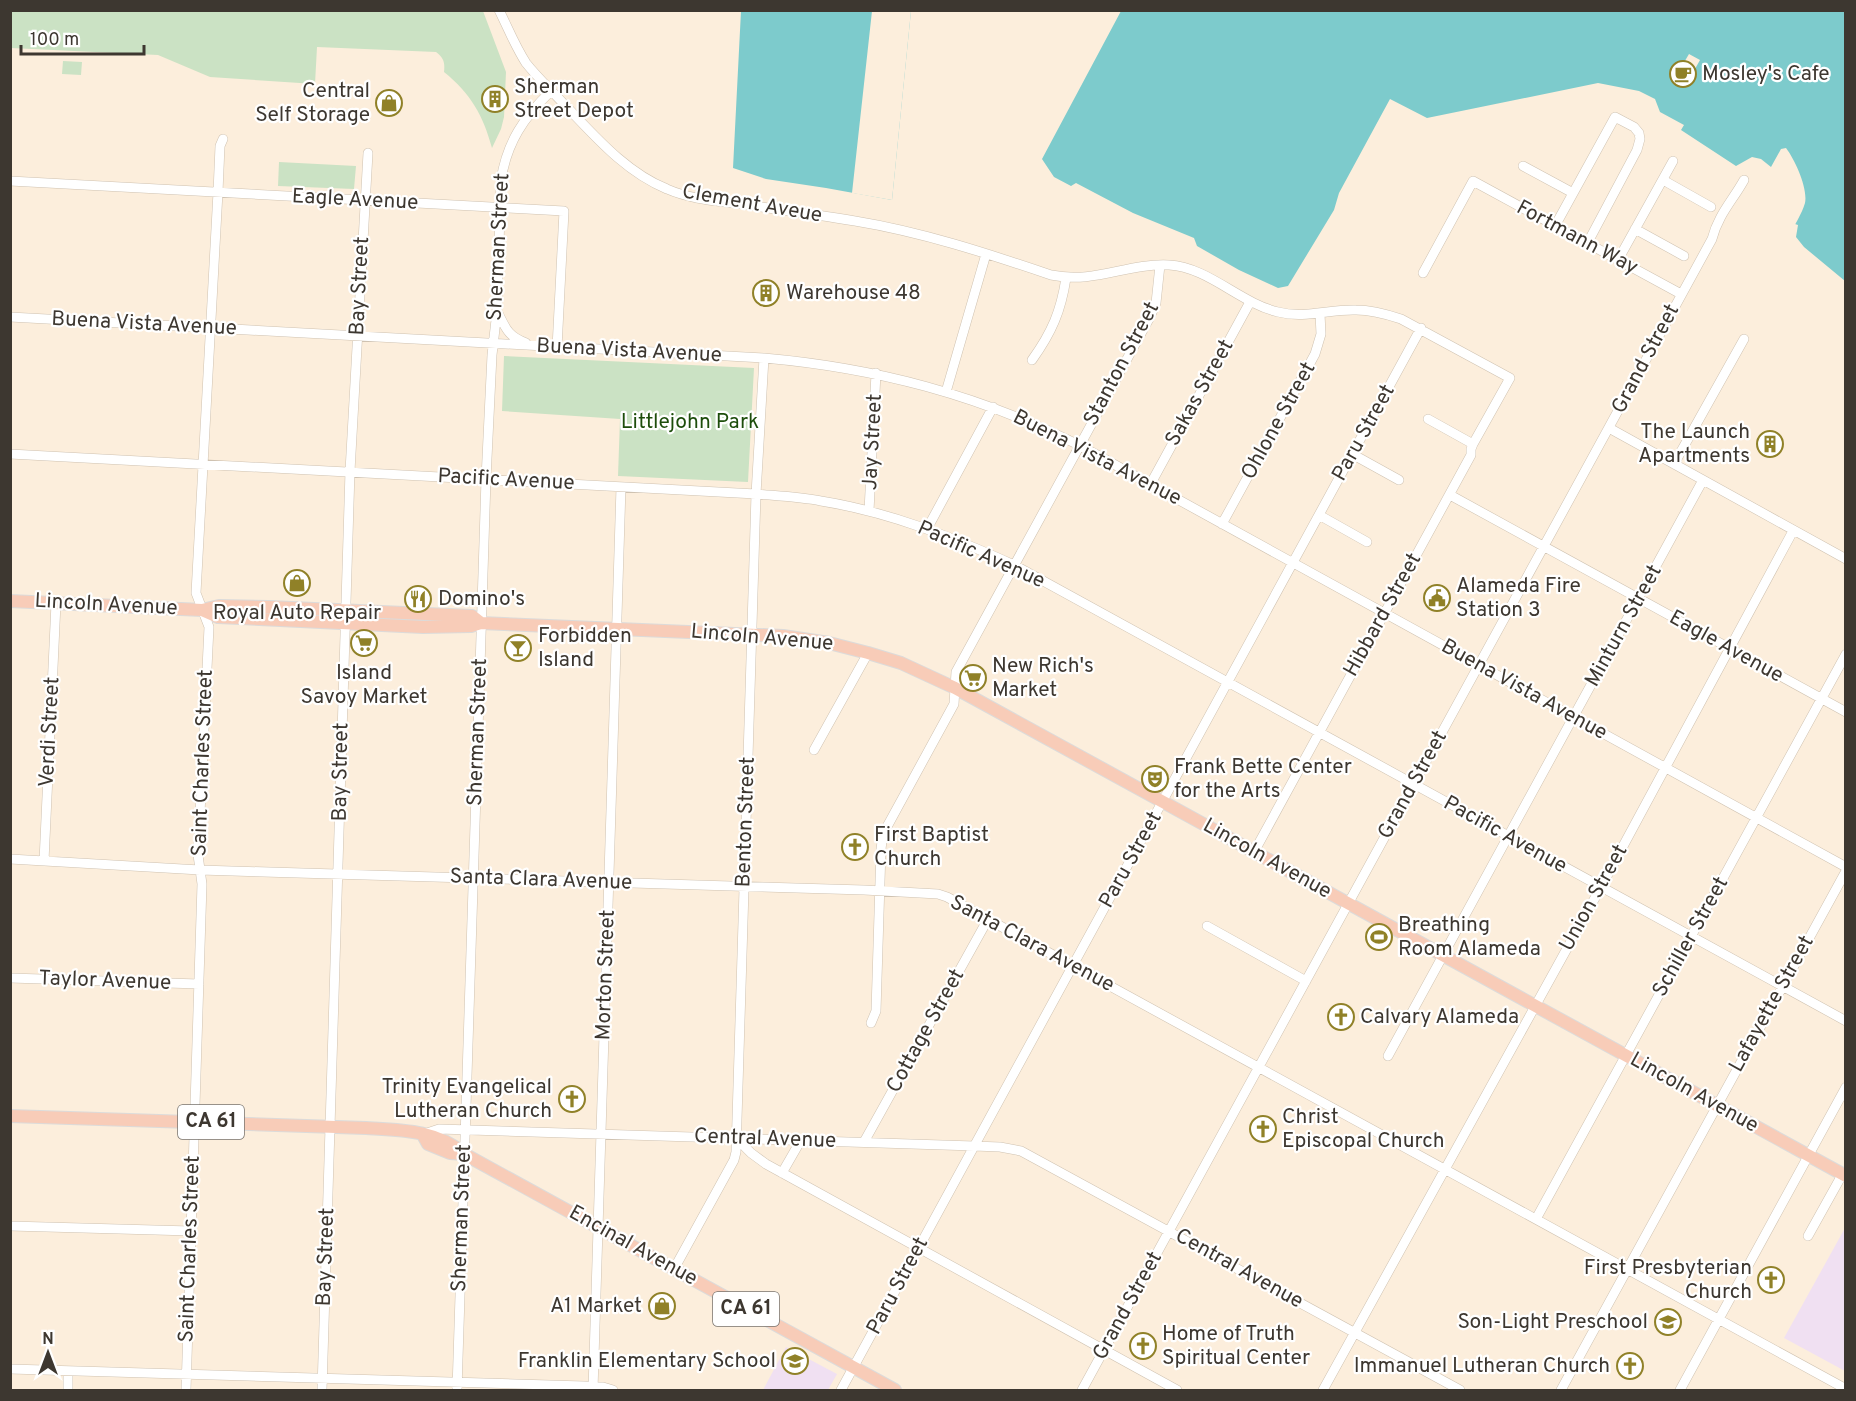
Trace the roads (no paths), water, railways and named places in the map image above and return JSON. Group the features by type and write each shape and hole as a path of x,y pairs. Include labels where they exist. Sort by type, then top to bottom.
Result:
{"main road":[{"name":"Lincoln Avenue","path":"10,601 202,610 219,606 346,610 472,616 481,623"},
{"name":"Lincoln Avenue","path":"202,610 219,617 423,627 471,626 481,623 752,634 811,640 868,652 901,663 955,688 1844,1175"},
{"name":"Central Avenue","path":"10,1116 330,1126 402,1130 423,1135"},
{"name":"Encinal Avenue","path":"423,1135 428,1144 450,1153 464,1154 895,1390"}],"street":[{"name":"Clement Aveue","path":"499,10 528,65 551,90 626,165 667,189 710,200 837,218 908,231 1066,278"},
{"name":"Sherman Street","path":"457,1386 486,479 497,311 500,209 504,161 510,145 532,110 551,90"},
{"path":"1555,226 1615,117 1634,127 1640,133 1637,150 1587,244"},
{"name":"Saint Charles Street","path":"186,1390 202,884 198,855 209,629 195,593 222,139"},
{"name":"Bay Street","path":"322,1390 350,471 368,153"},
{"path":"1618,260 1673,161"},
{"path":"1523,166 1573,193"},
{"path":"1663,180 1711,207"},
{"name":"Grand Street","path":"1082,1390 1712,239 1713,232 1731,199 1744,180"},
{"name":"Eagle Avenue","path":"10,181 564,212 557,348"},
{"name":"Fortmann Way","path":"1424,273 1473,182 1681,294"},
{"path":"1635,229 1684,256"},
{"path":"946,392 986,254"},
{"name":"Stanton Street","path":"871,1023 876,1011 883,834 954,704 956,672 1156,303 1160,265"},
{"path":"1032,360 1057,318 1062,304 1066,278 1098,276 1140,266 1173,265 1189,269 1263,308 1290,315 1366,311 1401,319 1421,328"},
{"name":"Sakas Street","path":"1150,485 1250,302"},
{"path":"497,311 508,333 532,346"},
{"name":"Ohlone Street","path":"1222,524 1315,354 1321,334 1320,314"},
{"name":"Buena Vista Avenue","path":"10,317 764,358 876,373 946,392 993,407 1079,445 1845,869"},
{"name":"Hibbard Street","path":"1254,852 1471,455 1473,444 1510,378 1421,328"},
{"name":"Paru Street","path":"840,1390 1421,328"},
{"path":"1674,464 1744,339"},
{"name":"Benton Street","path":"674,1269 734,1160 756,494 764,358"},
{"name":"Jay Street","path":"869,511 876,373"},
{"path":"927,529 993,407"},
{"path":"1428,419 1473,444"},
{"path":"1609,428 1845,559"},
{"name":"Pacific Avenue","path":"10,454 756,494 821,501 869,511 927,529 1014,565 1845,1021"},
{"path":"1352,454 1399,480"},
{"name":"Minturn Street","path":"1388,1056 1703,480"},
{"name":"Morton Street","path":"593,1388 621,487"},
{"name":"Eagle Avenue","path":"1449,495 1845,712"},
{"path":"1319,515 1367,542"},
{"name":"Union Street","path":"1323,1390 1601,887 1793,531"},
{"name":"Verdi Street","path":"44,861 56,603"},
{"path":"814,750 868,652"},
{"name":"Schiller Street","path":"1536,1219 1845,654"},
{"name":"Santa Clara Avenue","path":"10,859 200,870 879,890 938,894 988,919 1845,1389"},
{"name":"Lafayette Street","path":"1561,1390 1845,869"},
{"name":"Cottage Street","path":"864,1143 988,919"},
{"path":"1207,926 1306,981"},
{"name":"Taylor Avenue","path":"10,978 199,984"},
{"path":"1680,1390 1845,1087"},
{"name":"Central Avenue","path":"423,1135 440,1129 974,1146 1021,1151 1460,1390"},
{"path":"736,1138 751,1153 782,1173 1177,1390"},
{"path":"782,1173 801,1140"},
{"path":"1808,1236 1844,1175"},
{"path":"10,1226 191,1231"},
{"path":"10,1369 322,1378 457,1386 614,1390"},
{"path":"68,1390 69,1371"}],"water":[{"path":"741,11 911,11 892,200 766,179 733,168"},
{"path":"1121,11 1845,11 1845,294 1790,235 1804,207 1805,190 1800,174 1786,148 1781,149 1771,167 1761,159 1752,157 1736,166 1681,130 1684,125 1660,112 1655,99 1639,91 1598,83 1427,118 1390,99 1339,193 1334,210 1288,286 1278,288 1239,270 1197,246 1194,238 1133,213 1076,183 1071,186 1054,177 1042,159"}],"place":[{"name":"Mosley's Cafe","path":"1683,74"},
{"name":"Sherman Street Depot","path":"495,99"},
{"name":"Central Self Storage","path":"389,103"},
{"name":"Warehouse 48","path":"766,293"},
{"name":"The Launch Apartments","path":"1770,444"},
{"name":"Royal Auto Repair","path":"297,583"},
{"name":"Alameda Fire Station 3","path":"1437,598"},
{"name":"Domino's","path":"418,599"},
{"name":"Island Savoy Market","path":"364,643"},
{"name":"Forbidden Island","path":"518,648"},
{"name":"New Rich's Market","path":"973,678"},
{"name":"Frank Bette Center for the Arts","path":"1155,779"},
{"name":"First Baptist Church","path":"855,847"},
{"name":"Breathing Room Alameda","path":"1379,937"},
{"name":"Calvary Alameda","path":"1341,1017"},
{"name":"Trinity Evangelical Lutheran Church","path":"572,1099"},
{"name":"Christ Episcopal Church","path":"1263,1129"},
{"name":"First Presbyterian Church","path":"1771,1280"},
{"name":"A1 Market","path":"662,1306"},
{"name":"Son-Light Preschool","path":"1668,1322"},
{"name":"Home of Truth Spiritual Center","path":"1143,1346"},
{"name":"Franklin Elementary School","path":"795,1361"},
{"name":"Immanuel Lutheran Church","path":"1630,1366"}],"park label":[{"name":"Littlejohn Park","path":"690,422"}]}
